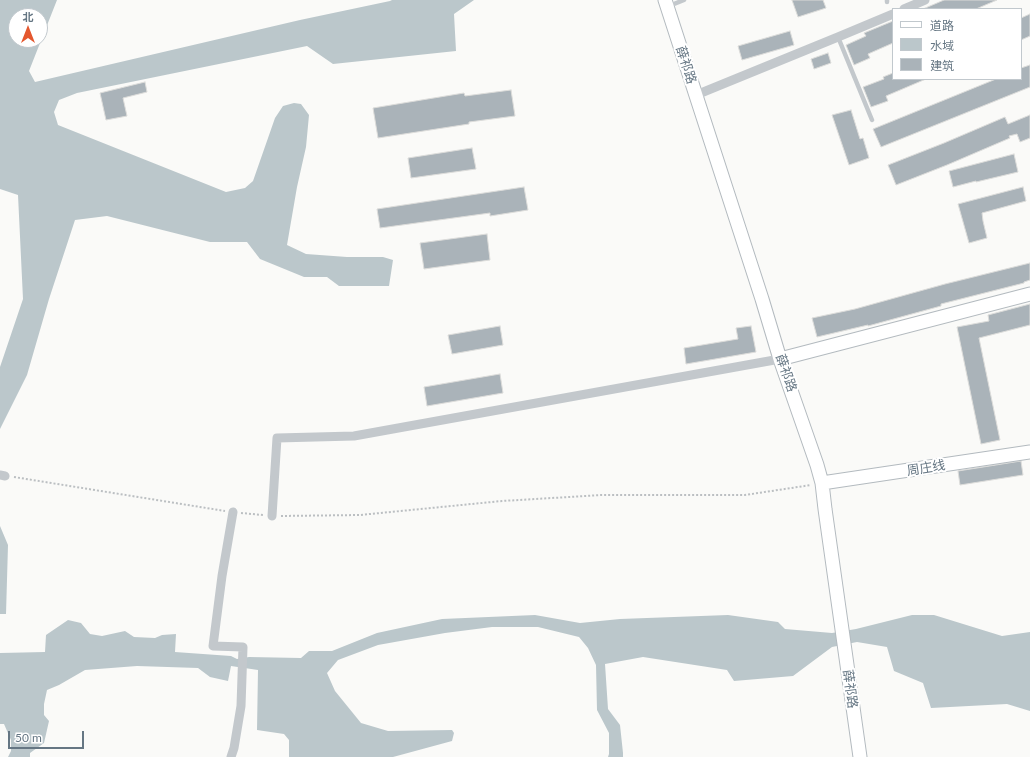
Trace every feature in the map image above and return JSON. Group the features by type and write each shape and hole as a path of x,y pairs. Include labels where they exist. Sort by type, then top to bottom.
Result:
{"street":[{"path":"906,8 925,0"},
{"name":"薛祁路","path":"666,3 760,291 780,359 817,465 822,484 860,757"},
{"path":"696,95 892,14"},
{"path":"272,516 277,438 354,436 780,359 1030,294"},
{"name":"周庄线","path":"822,484 1030,452"},
{"path":"231,757 234,748 241,706 243,647 213,646 222,576 233,512"}],"lane":[{"path":"666,3 684,0"},
{"path":"838,37 872,120"}],"path":[{"path":"2,476 233,512 272,516 360,515 502,501 602,495 746,495 822,484"}],"water":[{"path":"0,0 57,0 48,23 48,8 8,8 8,48 38,48 29,71 35,82 392,0 474,0 454,14 456,51 333,64 307,46 77,93 59,100 54,112 58,125 226,192 245,188 253,181 275,118 283,106 294,103 301,104 309,115 306,147 297,187 287,245 306,254 347,257 383,257 393,260 389,286 339,286 327,277 304,277 260,259 247,242 210,242 107,216 75,220 49,299 27,375 0,429 0,367 23,299 18,195 0,189"},
{"path":"0,526 8,545 6,614 0,614"},
{"path":"535,615 580,623 620,619 728,615 778,622 785,629 832,633 856,629 912,615 934,615 1002,636 1030,632 1030,711 1007,704 931,708 923,683 894,671 887,647 857,642 832,647 793,676 734,681 727,670 643,657 605,664 608,709 620,725 623,753 623,757 608,757 609,733 597,710 596,665 588,648 579,637 538,627 492,627 445,633 378,645 338,660 327,673 335,691 361,723 388,731 452,730 454,733 452,741 393,757 289,757 289,740 284,734 257,730 258,670 231,666 228,681 210,677 198,668 137,666 85,670 47,690 44,704 44,715 49,721 44,743 30,753 30,757 8,757 11,751 11,740 4,724 0,724 0,653 45,652 46,635 68,620 81,623 90,634 102,636 125,631 134,637 155,638 162,635 176,634 175,652 231,656 237,659 249,657 301,658 309,651 332,651 377,633 442,619"}],"building":[{"path":"792,0 823,0 826,8 798,17"},
{"path":"944,0 997,0 978,8 925,8"},
{"path":"1030,14 1030,36 1022,40 1022,18"},
{"path":"892,21 892,43 868,54 870,58 854,65 846,45 866,36 864,33"},
{"path":"790,31 794,45 742,60 738,46"},
{"path":"828,53 831,63 814,69 811,59"},
{"path":"1030,65 1030,87 881,147 873,129 994,80 1022,80 1022,68"},
{"path":"892,73 892,80 924,80 886,96 888,101 871,107 863,87 884,79 883,77"},
{"path":"145,82 147,92 123,98 127,116 106,120 100,93"},
{"path":"511,90 515,116 469,122 469,124 378,138 373,108 464,93 465,96"},
{"path":"851,110 860,139 863,138 869,158 849,165 832,115"},
{"path":"1030,115 1030,138 1020,142 1017,134 1009,136 1010,138 896,185 888,165 1005,117 1008,124"},
{"path":"472,148 476,169 411,178 408,158"},
{"path":"1014,154 1018,172 953,187 949,171"},
{"path":"524,187 528,210 490,216 490,213 380,228 377,209"},
{"path":"1023,187 1026,201 982,213 987,238 969,243 958,204"},
{"path":"487,234 490,260 424,269 420,243"},
{"path":"1030,263 1030,280 1024,283 941,304 941,306 868,326 817,337 812,318 855,309 945,284"},
{"path":"1030,304 1030,325 979,338 1000,440 981,444 957,327 989,321 988,315"},
{"path":"500,326 503,345 452,354 448,335"},
{"path":"751,326 756,352 686,364 684,348 738,339 736,328"},
{"path":"500,374 503,393 427,406 424,387"},
{"path":"1021,461 1023,475 960,485 958,471"}]}
